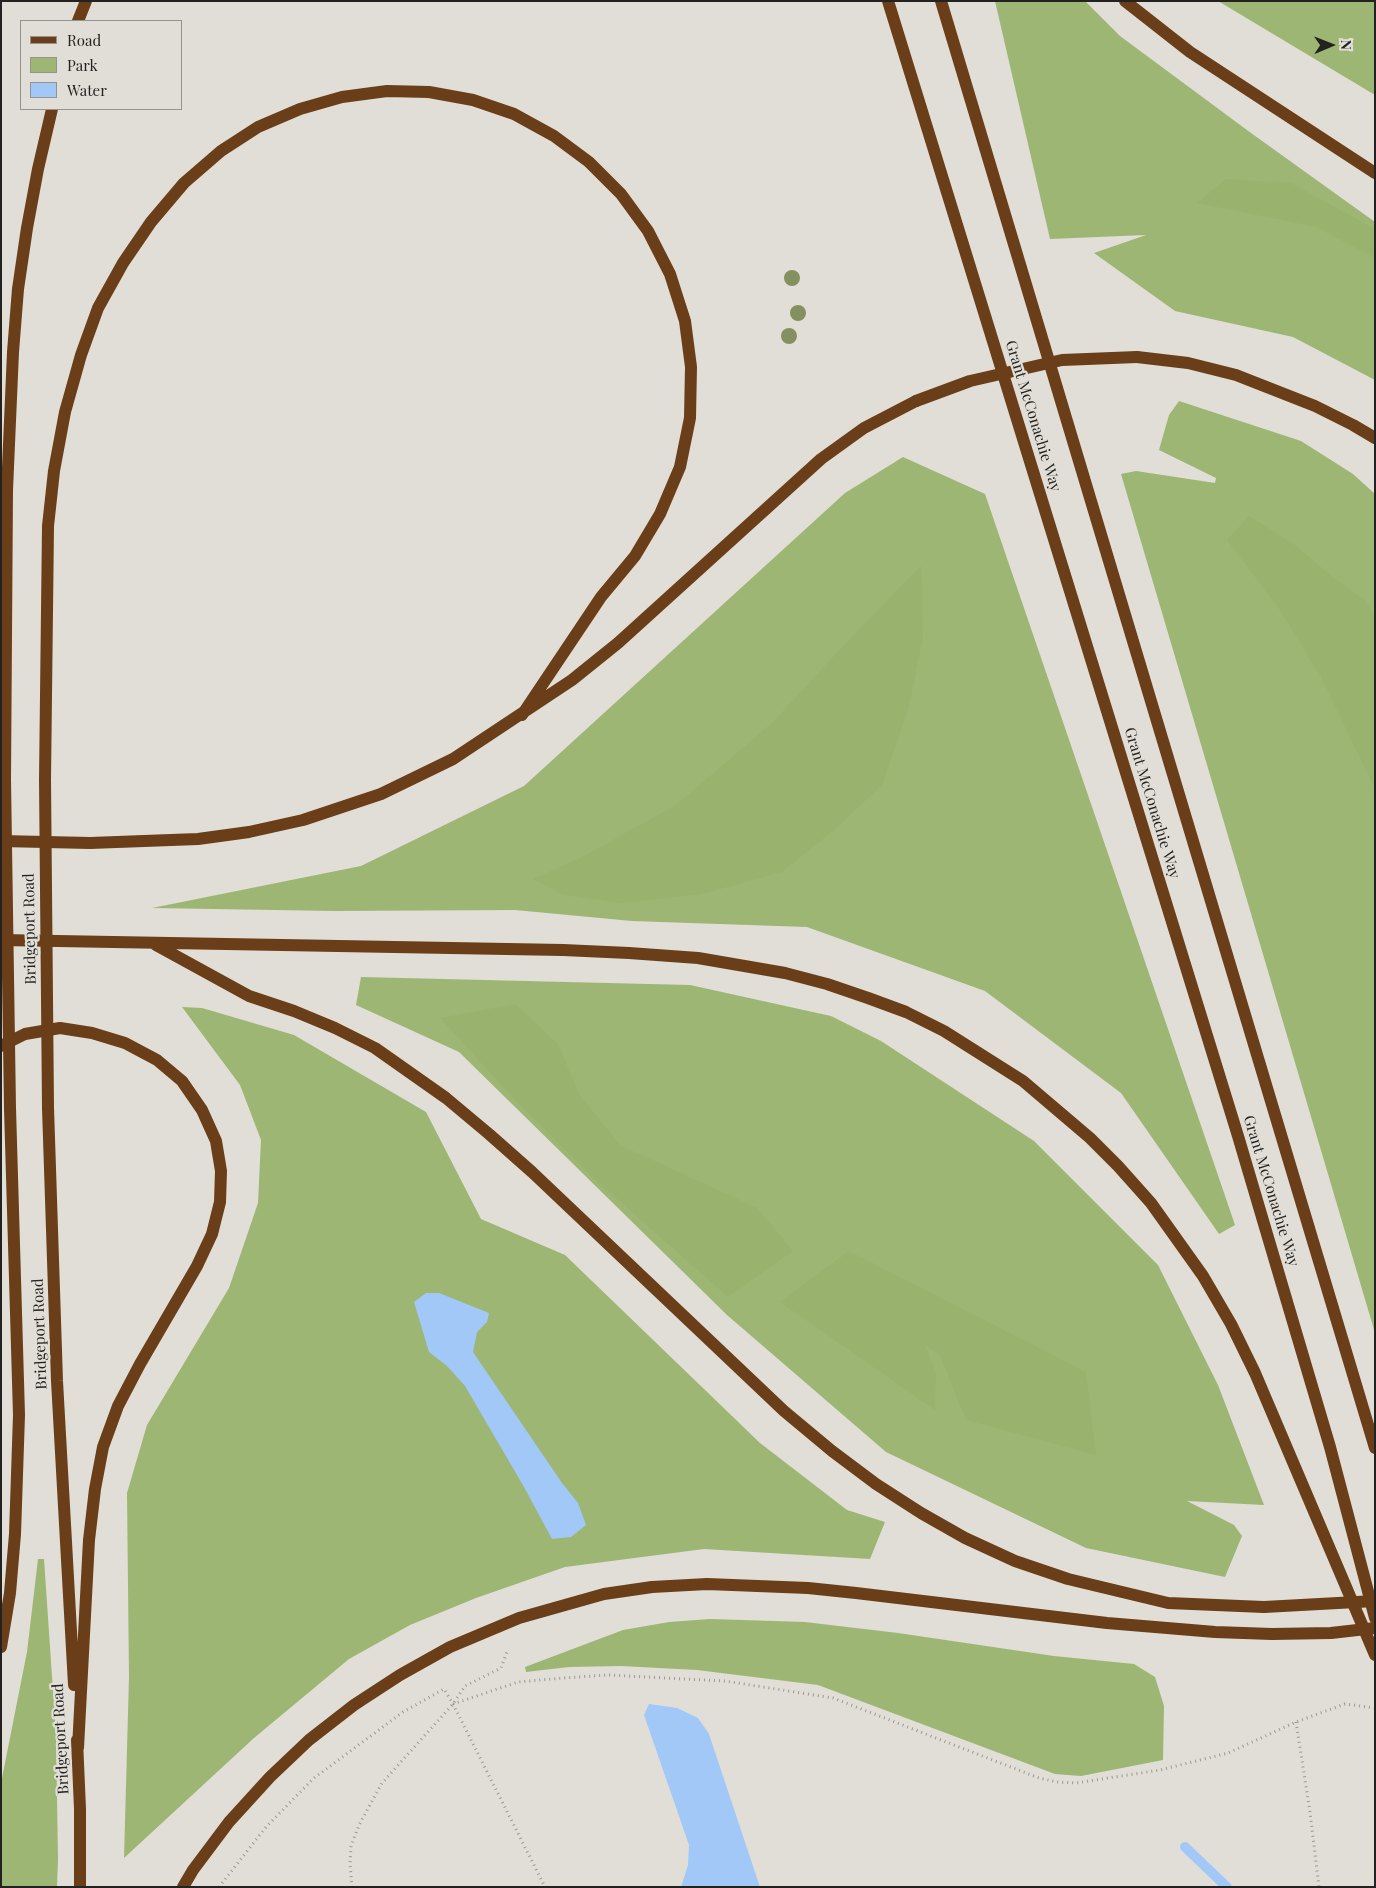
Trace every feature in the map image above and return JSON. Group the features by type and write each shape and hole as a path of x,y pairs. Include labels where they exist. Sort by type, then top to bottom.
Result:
{"main road":[{"path":"78,20 86,1"},
{"name":"Grant McConachie Way","path":"888,1 1238,1136 1330,1447 1375,1618"},
{"name":"Grant McConachie Way","path":"941,1 1375,1448"},
{"path":"1125,1 1190,52 1375,173"},
{"name":"Bridgeport Road","path":"80,1887 78,1748 58,1381 48,1108 45,780 48,526 54,471 65,412 81,355 98,308 123,263 150,222 184,183 221,151 258,127 300,108 342,97 395,91 429,92 472,100 514,114 554,136 589,162 621,194 648,231 670,274 685,321 692,368 690,418 680,467 660,514 635,556 601,597 522,715"},
{"path":"1,1647 10,1593 15,1534 19,1415 10,1108 5,779 7,481 12,352 18,289 27,228 52,110"},
{"path":"1,841 90,843 198,839 249,832 303,820 382,794 453,759 522,715 572,680 618,643 821,459 864,428 916,401 970,381 1062,360 1137,357 1188,363 1236,375 1315,406 1375,438"},
{"path":"1,940 572,951 698,958 827,984 876,1001 944,1031 1023,1081 1090,1138 1151,1203 1203,1276 1232,1324 1255,1373 1375,1655"},
{"path":"154,943 249,996 294,1011 335,1028 375,1048 446,1098 532,1172 784,1411 876,1484 965,1538 1015,1560 1068,1579 1168,1603 1264,1607 1375,1601"},
{"path":"1,1046 25,1034 60,1028 92,1033 125,1043 157,1060 182,1081 202,1110 216,1141 222,1171 220,1202 212,1234 197,1266 118,1406 103,1447 95,1490 89,1540 78,1748"},
{"path":"183,1887 193,1870 229,1822 270,1777 309,1740 354,1706 400,1675 450,1647 519,1618 604,1594 652,1587 724,1585 798,1588 1151,1627 1215,1632 1272,1634 1330,1633 1375,1628"}],"path":[{"path":"352,1887 351,1846 382,1783 454,1704 466,1686 501,1668 519,1618"},
{"path":"454,1704 518,1682 563,1678 608,1675 725,1681 833,1698 1039,1778 1057,1782 1076,1783 1160,1770 1228,1753 1296,1722 1345,1704 1375,1708"},
{"path":"219,1887 266,1827 314,1778 403,1712 444,1689 454,1704 545,1887"},
{"path":"1296,1722 1310,1812 1318,1887"}],"green space":[{"path":"995,1 1085,1 1120,36 1375,222 1375,380 1293,337 1175,311 1094,253 1146,235 1050,239"},
{"path":"1218,1 1375,1 1375,95"},
{"path":"1226,179 1291,183 1375,229 1375,258 1316,227 1197,203"},
{"path":"1179,401 1301,441 1353,474 1375,494 1375,1333 1121,474 1136,471 1215,483 1216,478 1159,450 1169,415"},
{"path":"903,457 985,494 1235,1225 1219,1234 1121,1093 985,991 807,927 632,921 515,910 335,911 152,908 361,866 524,786 845,493"},
{"path":"1249,516 1291,542 1339,582 1366,601 1375,618 1375,789 1321,677 1280,610 1227,540"},
{"path":"921,566 923,637 909,707 882,785 833,831 782,872 702,894 622,903 563,895 533,879 582,857 676,805 773,722"},
{"path":"361,977 690,985 831,1016 881,1041 1034,1141 1158,1265 1218,1385 1264,1505 1187,1501 1234,1525 1242,1536 1225,1577 1086,1548 886,1452 727,1315 459,1052 356,1005"},
{"path":"515,1004 558,1044 579,1094 620,1145 757,1208 793,1251 728,1297 600,1184 518,1103 440,1018"},
{"path":"182,1007 202,1008 294,1035 426,1112 481,1219 565,1255 760,1443 847,1510 885,1522 870,1559 704,1549 565,1567 476,1598 410,1625 349,1659 254,1738 124,1858 129,1677 127,1493 147,1425 229,1288 258,1203 261,1140 240,1085"},
{"path":"849,1251 1086,1372 1096,1455 966,1420 940,1355 925,1345 936,1373 935,1410 780,1302"},
{"path":"38,1559 44,1559 56,1735 57,1887 1,1887 1,1783 27,1652"},
{"path":"710,1619 805,1622 898,1633 1054,1656 1134,1664 1155,1677 1164,1706 1163,1760 1081,1776 1055,1774 818,1685 697,1670 621,1666 569,1667 526,1672 525,1667 623,1630 669,1622"}],"water":[{"path":"426,1293 439,1293 489,1313 487,1322 477,1332 473,1352 562,1483 578,1503 586,1525 571,1537 552,1539 465,1386 447,1366 429,1352 414,1302"},
{"path":"649,1704 677,1708 698,1718 709,1734 760,1887 681,1887 688,1865 689,1845 644,1715"}],"waterway":[{"path":"1185,1847 1227,1887"}]}
